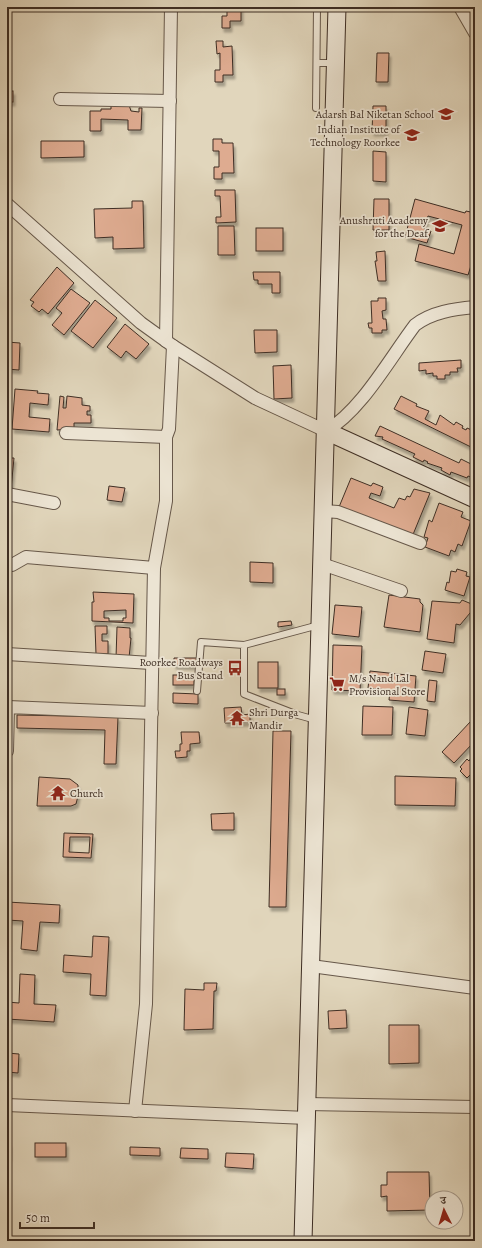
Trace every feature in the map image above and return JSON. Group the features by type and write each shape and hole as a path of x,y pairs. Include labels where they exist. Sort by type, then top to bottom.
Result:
{"main road":[{"path":"303,1241 337,7"},
{"path":"326,432 475,499"}],"street":[{"path":"134,1111 146,1004 152,713 151,663 154,568 166,501 166,437 169,430 171,7"},
{"path":"460,7 475,33"},
{"path":"60,98 170,100"},
{"path":"7,204 141,323 170,344 255,398 326,432 342,421 362,398 415,325 425,318 437,314 475,307"},
{"path":"66,433 166,437"},
{"path":"7,494 54,502"},
{"path":"324,510 338,512 420,544"},
{"path":"7,565 12,565 26,557 154,568"},
{"path":"322,564 401,591"},
{"path":"7,654 151,663"},
{"path":"7,751 8,707 152,713"},
{"path":"310,966 475,988"},
{"path":"7,1105 134,1111 307,1111 475,1107"}],"lane":[{"path":"316,108 317,7"},
{"path":"316,63 336,63"},
{"path":"197,692 201,642 244,645 320,624"},
{"path":"244,645 244,694 317,721"}],"building":[{"path":"227,7 241,7 241,21 230,21 230,28 222,28 222,16 227,16"},
{"path":"216,41 223,41 223,47 232,46 233,75 223,75 223,82 215,82 215,70 220,70 220,53 217,54"},
{"path":"377,53 389,53 388,82 376,82"},
{"path":"7,91 13,91 13,102 7,102"},
{"path":"111,104 129,105 131,111 139,112 139,108 142,108 141,130 128,130 128,120 101,119 101,131 90,131 90,111 111,109"},
{"path":"373,106 386,106 386,132 372,132"},
{"path":"213,139 222,139 222,143 233,143 234,173 222,173 222,179 214,179 214,167 219,167 219,151 213,151"},
{"path":"41,141 84,141 84,157 41,158"},
{"path":"373,151 386,152 386,182 373,181"},
{"path":"215,190 235,190 236,222 216,223 216,217 221,217 220,196 215,196"},
{"path":"374,199 389,199 389,230 373,230"},
{"path":"415,199 465,213 466,211 475,213 475,253 468,275 415,261 419,244 454,254 462,225 428,216 424,229 431,231 427,243 405,237"},
{"path":"132,201 143,201 144,248 113,249 113,237 95,238 94,209 132,208"},
{"path":"218,226 234,226 235,255 218,255"},
{"path":"256,228 283,228 283,251 256,251"},
{"path":"385,251 386,281 378,281 375,261 377,261 376,252"},
{"path":"57,267 74,283 48,314 42,309 39,312 31,306 34,302 30,300"},
{"path":"253,272 280,272 280,293 272,293 272,284 258,284 258,280 254,280"},
{"path":"71,289 90,303 64,335 52,325 62,313 56,308"},
{"path":"378,298 386,298 386,310 382,311 383,319 386,319 387,330 382,330 382,333 372,333 372,328 369,328 368,323 372,323 371,301 378,301"},
{"path":"95,300 117,318 93,348 71,331"},
{"path":"125,324 149,344 136,359 126,351 121,358 107,347"},
{"path":"254,330 277,330 277,352 255,353"},
{"path":"7,342 20,343 19,370 7,369"},
{"path":"461,360 461,368 457,368 458,372 450,372 450,375 445,375 445,379 437,379 437,376 433,376 433,373 426,374 426,370 419,371 419,363"},
{"path":"291,365 292,398 274,399 273,366"},
{"path":"15,389 38,391 37,393 49,394 48,405 30,403 29,417 50,419 49,432 12,429"},
{"path":"60,396 64,397 63,408 66,408 67,396 82,398 82,405 90,406 90,411 87,411 87,415 91,415 91,423 74,423 74,429 57,430"},
{"path":"401,396 417,404 416,406 429,411 425,419 436,425 440,415 454,425 456,422 463,426 462,428 466,430 467,428 474,431 475,443 473,448 394,409"},
{"path":"380,426 459,463 461,459 475,466 475,482 472,481 473,478 468,476 467,478 451,472 450,475 441,470 442,468 413,457 415,454 382,439 383,437 375,436"},
{"path":"7,458 14,458 11,489 7,489"},
{"path":"351,478 371,486 373,483 383,487 380,496 371,493 369,498 394,508 399,498 405,500 407,496 410,497 414,489 430,493 412,537 339,507"},
{"path":"109,486 125,488 122,502 107,500"},
{"path":"439,503 463,512 461,517 471,521 462,546 458,544 455,552 451,550 449,556 425,547 428,538 424,537 429,520 432,522"},
{"path":"250,562 273,563 273,583 250,582"},
{"path":"457,569 467,572 466,576 470,577 464,596 445,590 447,582 449,583 451,571 456,572"},
{"path":"93,592 134,594 133,623 92,621 92,602 94,602","holes":["126,610 126,618 123,618 123,621 109,621 109,618 104,618 104,611"]},
{"path":"389,595 420,599 420,602 423,605 420,632 384,627"},
{"path":"462,600 474,605 475,603 475,607 460,625 456,624 454,643 427,639 432,601 460,603"},
{"path":"335,605 362,607 359,637 332,634"},
{"path":"291,621 292,625 278,627 278,622"},
{"path":"95,626 107,626 107,634 102,634 102,641 108,641 108,654 96,654"},
{"path":"117,627 130,628 131,638 129,658 116,658"},
{"path":"333,645 362,646 360,691 332,690"},
{"path":"425,651 446,654 443,673 422,670"},
{"path":"174,658 198,658 198,666 174,665"},
{"path":"258,662 278,662 278,688 258,688"},
{"path":"370,671 416,676 414,702 389,700 390,690 368,688"},
{"path":"173,675 194,675 194,685 173,685"},
{"path":"429,680 437,681 435,702 427,701"},
{"path":"277,689 285,689 285,695 277,695"},
{"path":"173,693 198,694 198,704 173,703"},
{"path":"363,706 393,707 392,735 362,735"},
{"name":"Shri Durga Mandir","path":"241,707 242,715 250,714 250,722 225,723 224,708"},
{"path":"409,707 428,710 425,736 406,734"},
{"path":"17,715 118,717 116,764 104,764 105,730 17,728"},
{"path":"471,721 475,725 475,741 454,763 442,752"},
{"path":"273,731 291,731 286,907 269,907"},
{"path":"181,732 199,732 200,743 190,744 190,751 187,751 187,757 176,758 175,751 180,751 180,744 182,744"},
{"path":"475,752 475,770 467,778 460,771 462,769 460,767 467,759 469,761"},
{"path":"395,776 456,778 455,806 395,805"},
{"name":"Church","path":"39,777 70,779 78,785 76,804 71,806 37,806"},
{"path":"234,813 234,830 212,830 211,814"},
{"path":"64,833 93,834 91,858 63,857","holes":["70,837 90,837 89,853 69,852"]},
{"path":"7,902 60,905 59,923 40,922 37,951 21,949 23,921 7,920"},
{"path":"93,936 109,937 106,996 90,995 91,974 63,972 64,955 92,957"},
{"path":"20,974 35,975 34,1004 56,1005 54,1022 7,1019 7,1002 19,1003"},
{"path":"204,983 217,983 216,991 214,991 213,1029 184,1030 185,989 204,990"},
{"path":"346,1010 347,1028 329,1029 328,1011"},
{"path":"389,1025 419,1025 419,1063 389,1064"},
{"path":"7,1053 19,1054 18,1073 7,1072"},
{"path":"7,1143 9,1143 9,1157 7,1156"},
{"path":"35,1143 66,1143 66,1157 35,1157"},
{"path":"130,1147 160,1148 160,1156 130,1155"},
{"path":"181,1148 208,1149 208,1159 180,1158"},
{"path":"226,1153 254,1154 253,1169 225,1167"},
{"path":"387,1172 429,1172 429,1190 424,1190 424,1210 387,1211 387,1196 381,1197 381,1185 387,1185"}],"place":[{"name":"Adarsh Bal Niketan School","path":"446,114"},
{"name":"Indian Institute of Technology Roorkee","path":"412,135"},
{"name":"Anushruti Academy for the Deaf","path":"440,226"},
{"name":"Roorkee Roadways Bus Stand","path":"235,668"},
{"name":"M/s Nand Lal Provisional Store","path":"337,684"},
{"name":"Shri Durga Mandir","path":"237,718"},
{"name":"Church","path":"58,793"}]}
